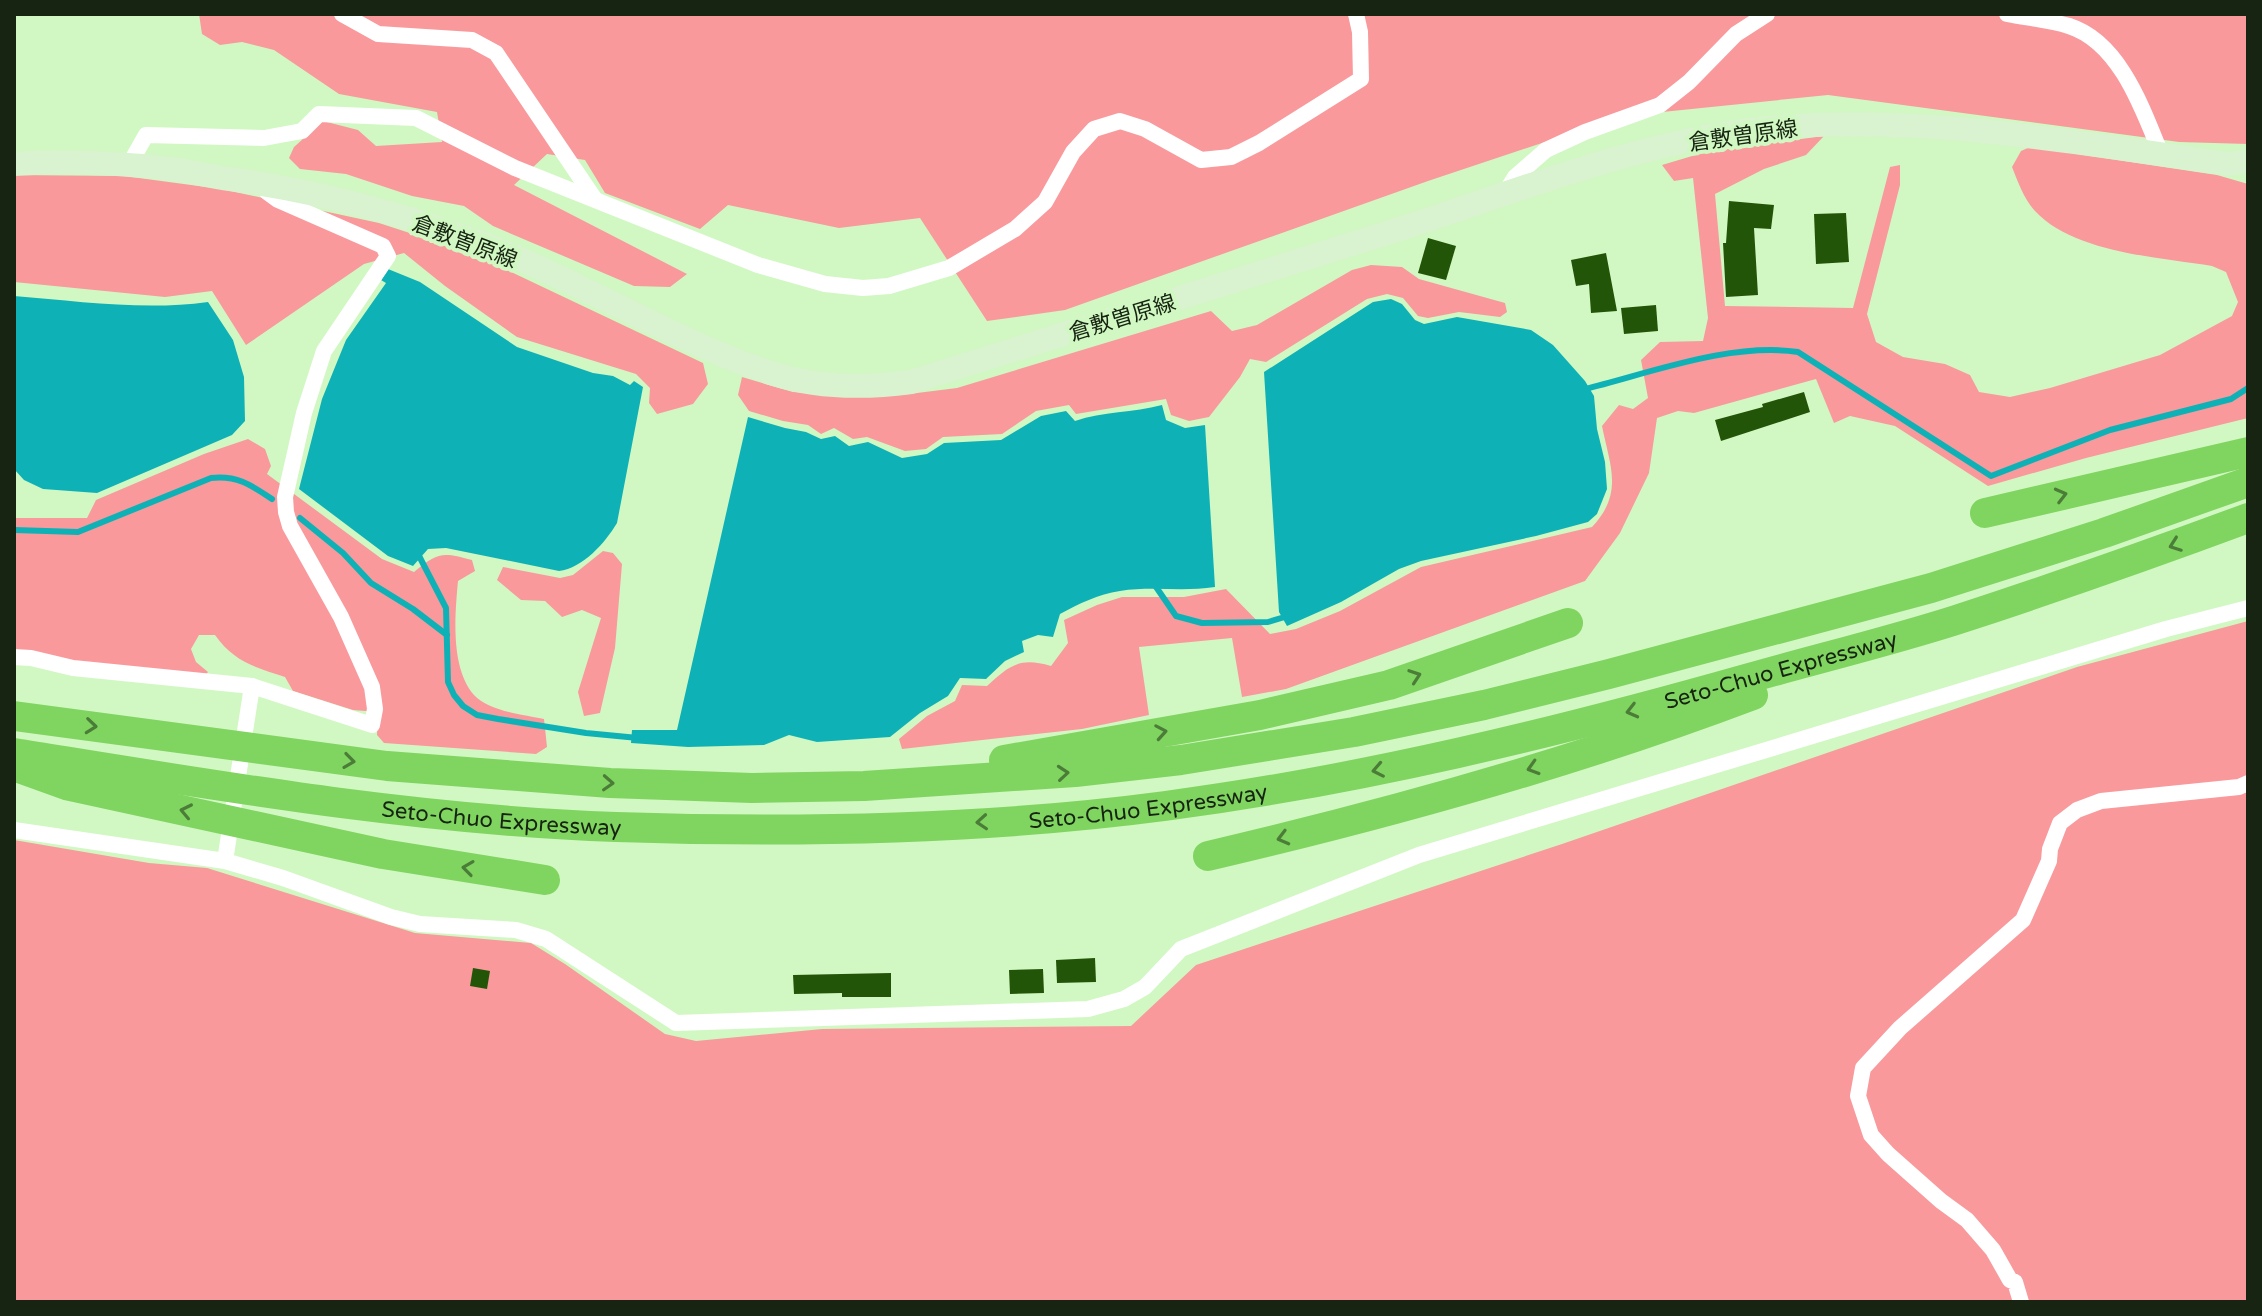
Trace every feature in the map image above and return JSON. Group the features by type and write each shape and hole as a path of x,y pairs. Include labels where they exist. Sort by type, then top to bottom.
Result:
{"highway":[{"path":"1985,513 2248,452"},
{"name":"Seto-Chuo Expressway","path":"14,716 387,766 610,783 752,788 864,786 1075,772 1181,760 1354,732 1484,705 1931,588 2104,533 2248,482"},
{"name":"Seto-Chuo Expressway","path":"14,753 398,810 538,823 760,830 903,827 1158,807 1252,794 1457,754 1637,710 1950,622 2102,572 2248,518"},
{"path":"1208,856 1441,796 1667,727 1950,622"},
{"path":"864,786 1260,715 1375,689 1568,623"},
{"path":"14,766 66,785 383,854 545,880"}],"street":[{"path":"342,14 378,34 472,40 496,53 594,198"},
{"path":"129,165 146,135 264,138 302,131 319,114 416,118 515,168 758,265 825,284 863,288 889,286 949,268 1015,229 1045,202 1073,152 1094,129 1120,121 1145,129 1201,160 1231,157 1259,143 1361,79 1360,32 1356,14"},
{"path":"1503,196 1515,177 1546,150 1585,132 1660,105 1689,82 1736,34 1767,14"},
{"path":"2007,14 2071,26 2115,59 2137,93 2161,154"},
{"name":"倉敷曽原線","path":"14,164 129,165 263,182 358,203 485,245 717,351 775,374 828,384 874,387 911,382 1640,153 1759,129 1891,125 1963,130 2242,166"},
{"path":"14,657 73,668 251,691 372,725 375,709 372,687 341,617 290,526 285,497 304,413 324,351 388,256 383,246 278,200 267,192 263,182"},
{"path":"14,830 225,861 420,924 516,930 546,939 676,1023 1088,1009 1124,999 1145,987 1181,949 1419,855 2135,638 2248,608"},
{"path":"225,861 251,691"},
{"path":"2021,1302 2015,1282 2010,1280 1993,1250 1967,1220 1941,1201 1871,1135 1858,1096 1863,1068 1900,1028 2023,920 2049,861 2060,823 2077,810 2101,801 2239,787 2248,783"}],"shaded area":[{"path":"199,14 2248,14 2248,144 2179,142 1828,95 1623,116 1428,181 1065,310 987,321 920,218 839,228 728,205 700,229 605,193 585,160 547,154 514,185 687,274 670,287 634,286 493,226 464,206 412,196 346,174 300,169 289,158 294,147 323,121 358,130 376,146 442,142 437,112 339,94 274,50 242,42 220,45 202,34"},
{"path":"1824,136 1806,155 1764,169 1715,194 1725,306 1853,308 1890,167 1900,165 1900,185 1867,314 1876,342 1903,357 1945,364 1970,375 1979,392 2010,397 2050,388 2160,355 2232,316 2238,302 2226,272 2212,266 2118,251 2072,236 2052,225 2035,211 2024,196 2012,167 2021,151 2030,147 2217,175 2248,184 2248,418 1988,486 1895,426 1850,416 1834,423 1816,379 1694,413 1678,411 1657,418 1649,473 1620,533 1585,581 1286,689 1242,697 1232,638 1139,647 1149,715 1082,729 902,749 899,739 927,716 955,701 962,685 987,686 1009,668 1023,663 1051,666 1068,643 1064,620 1097,605 1122,597 1184,597 1226,589 1270,634 1296,629 1340,611 1421,567 1592,527 1602,515 1611,491 1611,467 1602,426 1619,405 1633,409 1648,398 1641,360 1660,342 1703,341 1708,318 1693,178 1674,181 1662,165 1709,151"},
{"path":"14,175 124,176 221,189 379,223 471,253 703,363 708,384 693,404 657,414 649,403 650,388 636,374 517,337 404,253 364,264 246,345 212,291 165,297 14,282"},
{"path":"1371,265 1402,267 1419,279 1505,303 1507,312 1500,317 1459,312 1428,318 1418,316 1403,298 1387,294 1367,299 1266,362 1250,359 1209,417 1189,421 1171,415 1166,399 1076,414 1069,405 1036,411 1002,434 943,437 926,449 905,451 867,437 853,439 834,428 821,434 808,425 749,411 738,395 742,377 793,392 833,395 901,395 957,388 1211,311 1232,331 1257,325 1352,270"},
{"path":"248,439 265,449 271,466 267,474 382,559 414,572 435,557 454,556 472,560 475,571 458,581 456,609 458,656 466,684 474,695 488,705 544,719 547,747 536,754 384,743 377,735 378,712 353,710 293,691 285,677 238,658 215,635 199,635 191,649 196,662 208,672 205,676 96,665 14,652 14,518 87,518 96,500 204,454"},
{"path":"603,551 613,553 622,564 615,648 600,713 584,716 578,692 601,618 582,610 562,617 545,601 521,600 497,580 503,567 560,578 573,575"},
{"path":"2248,621 2248,1302 14,1302 14,840 149,863 207,868 415,933 531,943 665,1034 696,1041 822,1029 1131,1026 1196,965 1562,844 2077,667"}],"water":[{"path":"388,269 420,282 517,347 593,373 613,376 630,385 634,381 643,387 617,523 585,560 559,571 446,548 428,549 413,566 388,556 299,489 322,399 346,340 386,283 381,280"},
{"path":"14,296 160,306 208,302 233,340 244,377 245,421 232,435 97,493 43,489 24,480 14,469"},
{"path":"1391,299 1402,304 1415,320 1424,324 1457,317 1531,330 1553,345 1594,396 1607,489 1597,514 1588,522 1421,561 1399,569 1341,602 1287,626 1279,612 1264,372 1373,302"},
{"path":"1162,405 1166,420 1185,428 1205,425 1215,587 1120,591 1082,603 1060,614 1053,637 1038,635 1022,641 1024,652 1005,661 986,679 960,678 948,696 890,737 817,742 789,735 764,745 688,747 631,743 632,730 677,730 748,417 821,439 835,436 849,446 868,442 902,458 927,454 944,443 1001,440 1041,416 1066,411 1075,421"}],"building":[{"path":"1729,201 1774,205 1771,229 1754,228 1758,295 1726,297 1723,243 1726,243"},
{"path":"1846,213 1849,262 1816,264 1814,214"},
{"path":"1428,238 1456,246 1446,280 1418,273"},
{"path":"1606,253 1617,311 1591,313 1589,284 1576,286 1571,260"},
{"path":"1656,305 1658,331 1624,334 1621,308"},
{"path":"1804,392 1810,412 1721,441 1715,420"},
{"path":"1095,958 1096,982 1057,983 1056,960"},
{"path":"473,968 490,971 487,989 470,986"},
{"path":"1043,969 1044,993 1010,994 1009,970"},
{"path":"891,973 891,997 842,997 842,993 794,994 793,975"}],"waterway":[{"path":"1585,389 1718,355 1772,350 1798,352 1991,476 2110,430 2231,399 2248,388"},
{"path":"14,530 78,532 211,478 236,480 272,499"},
{"path":"300,518 343,553 371,583 447,635"},
{"path":"417,552 446,608 448,682 463,706 477,715 498,719 638,738"},
{"path":"1154,584 1176,616 1202,623 1268,622 1288,616"}]}
